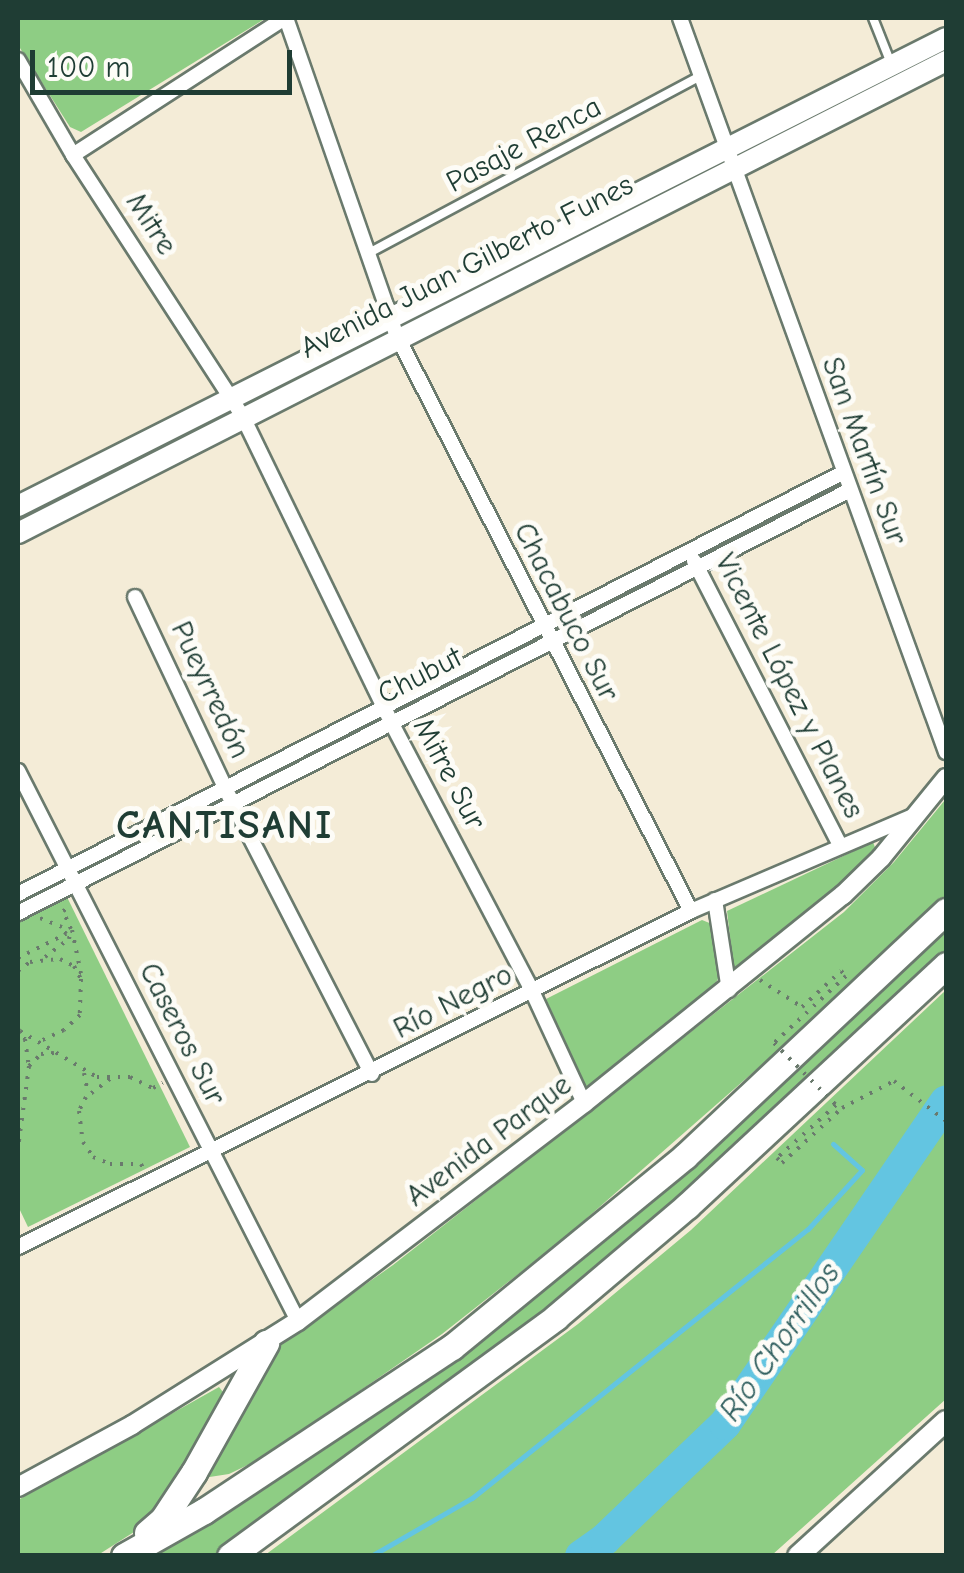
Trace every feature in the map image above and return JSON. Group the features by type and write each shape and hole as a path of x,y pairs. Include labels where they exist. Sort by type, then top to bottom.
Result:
{"highway":[{"path":"123,1556 204,1511 452,1347 684,1156 946,911"},
{"path":"230,1556 556,1317 688,1206 946,965"},
{"path":"123,1556 164,1519 266,1343"}],"main road":[{"name":"Avenida Juan Gilberto Funes","path":"21,505 236,407 732,158 895,75 946,38"},
{"name":"Avenida Juan Gilberto Funes","path":"895,75 946,61"},
{"name":"Avenida Juan Gilberto Funes","path":"26,528 236,407"},
{"path":"21,505 26,528"},
{"path":"798,1556 946,1421"}],"street":[{"path":"73,155 285,18"},
{"name":"Chacabuco Sur","path":"285,18 393,327 549,642 691,911"},
{"name":"San Martín Sur","path":"680,18 848,491 946,752"},
{"name":"Mitre","path":"18,60 73,155 236,407"},
{"name":"Mitre Sur","path":"236,407 387,714 532,991 584,1103"},
{"name":"Chubut","path":"387,714 542,626 842,474"},
{"name":"Chubut","path":"18,894 69,877 387,714 549,642 848,491"},
{"name":"Vicente López y Planes","path":"689,552 840,846"},
{"name":"Pueyrredón","path":"135,597 228,794 372,1074"},
{"name":"Caseros Sur","path":"18,771 298,1322"},
{"name":"Avenida Parque","path":"18,1487 132,1425 298,1322 729,990 843,895 946,778"},
{"name":"Río Negro","path":"20,1241 212,1153 691,911 918,814"},
{"name":"Chubut","path":"22,917 69,877"},
{"path":"716,900 729,990"}],"lane":[{"path":"873,18 895,75"},
{"name":"Pasaje Renca","path":"367,254 702,75"}],"path":[{"path":"38,1042 64,1030 80,1015 78,943 63,911 82,901"},
{"path":"22,917 36,916 62,927 70,926"},
{"path":"19,969 62,948 70,926"},
{"path":"18,958 66,934 62,927"},
{"path":"43,958 46,944"},
{"path":"26,954 30,962"},
{"path":"43,958 60,959 74,966 81,978"},
{"path":"750,973 802,1007 841,972 846,976 774,1043 836,1105 777,1158 782,1163 842,1108 894,1081 946,1121"},
{"path":"19,1030 83,1070 110,1080"},
{"path":"18,1148 29,1066 19,1030"},
{"path":"29,1066 41,1054 57,1054"},
{"path":"83,1070 89,1087 78,1127 93,1157 110,1164 141,1164 150,1183"},
{"path":"86,1097 110,1080 130,1077 154,1088 174,1078"}],"green space":[{"path":"18,18 266,18 81,132 70,127 18,45"},
{"path":"945,800 946,896 872,968 563,1239 442,1334 264,1457 229,1474 203,1478 266,1354 393,1265 844,912 894,862"},
{"path":"873,842 876,850 838,890 734,972 727,911"},
{"path":"66,895 190,1147 28,1227 18,1206 18,919"},
{"path":"702,920 712,924 719,977 712,990 585,1088 546,999"},
{"path":"946,922 946,952 819,1075 576,1291 216,1555 144,1556 389,1402"},
{"path":"946,990 946,1399 772,1555 265,1555 578,1324 691,1230"},
{"path":"219,1387 227,1397 159,1516 98,1555 18,1555 18,1500"}],"waterway":[{"name":"Río Chorrillos","path":"581,1556 605,1539 725,1424 946,1101"},
{"path":"371,1556 472,1498 808,1229 862,1170 833,1144"}],"district":[{"name":"CANTISANI","path":"225,825"}]}
